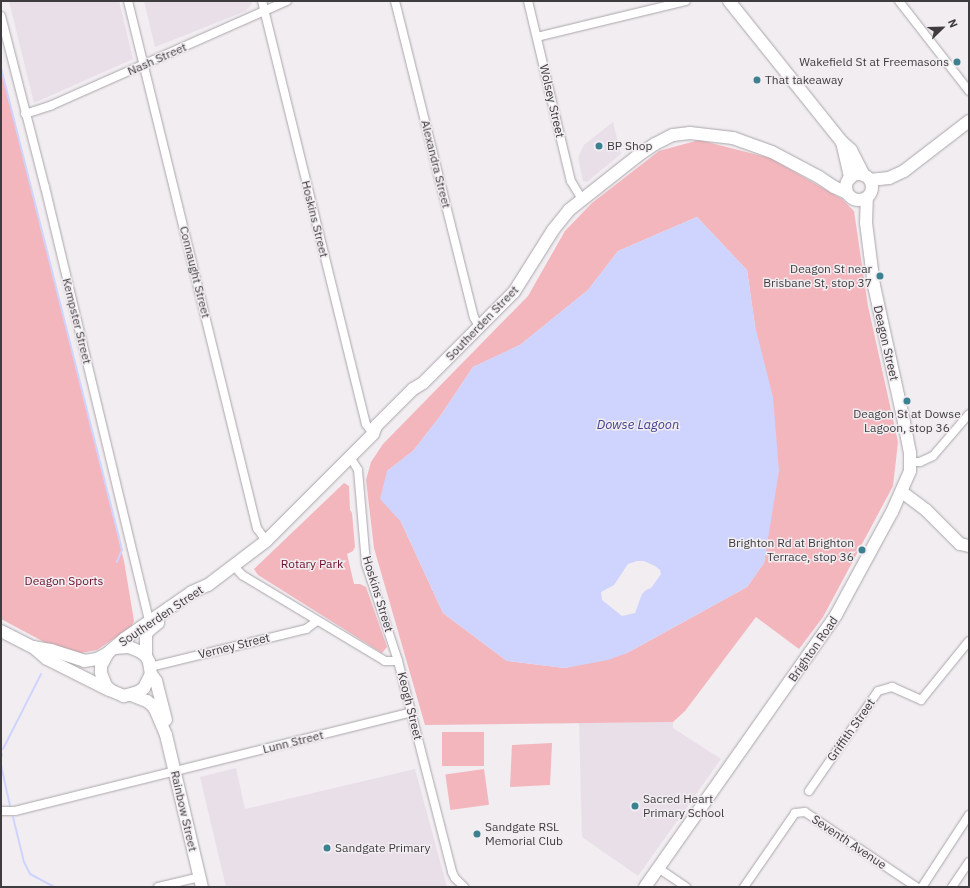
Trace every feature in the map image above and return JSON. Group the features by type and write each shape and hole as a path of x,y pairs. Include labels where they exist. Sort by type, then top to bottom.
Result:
{"main road":[{"path":"729,1 842,142 851,150 872,187 869,196"},
{"path":"849,178 856,174 867,178 888,178 904,171 964,129 969,121"},
{"name":"Southerden Street","path":"111,651 150,624 196,598 208,584 266,541 373,434 376,426 413,389 423,383 514,292 560,220 582,199 640,154 663,139 690,133 716,135 749,143 772,152 851,196"},
{"path":"842,142 849,178 846,186 851,196 859,201 893,184 904,171"},
{"name":"Southerden Street","path":"819,177 849,178"},
{"name":"Deagon Street","path":"851,196 866,223"},
{"name":"Deagon Street","path":"869,196 866,223 874,286 904,422 911,462"},
{"name":"Brighton Road","path":"645,887 836,615 902,492 910,471 911,462"},
{"path":"902,492 926,510 960,544 969,546"},
{"name":"Southerden Street","path":"149,666 146,635 150,624"},
{"path":"1,631 34,647 51,650 84,661 97,659 111,651 129,647 141,652 149,666 144,688 131,695 124,696 47,659 34,647"},
{"path":"110,690 103,680 101,673 104,659 111,651"},
{"name":"Rainbow Street","path":"149,666 156,681 166,719 166,735"},
{"name":"Rainbow Street","path":"131,695 147,701 152,705 166,735 201,882"}],"street":[{"name":"Connaught Street","path":"128,1 257,528 266,541"},
{"name":"Hoskins Street","path":"262,1 366,424 373,434"},
{"name":"Nash Street","path":"25,114 52,106 287,1"},
{"name":"Alexandra Street","path":"395,1 471,307 479,327"},
{"name":"Wolsey Street","path":"528,1 571,181 582,199"},
{"path":"536,37 686,1"},
{"path":"899,1 969,91"},
{"name":"Kempster Street","path":"1,16 45,188 150,624"},
{"path":"911,462 920,462 933,456 969,414"},
{"name":"Hoskins Street","path":"350,457 358,470 366,564 398,661"},
{"name":"Keogh Street","path":"234,566 242,575 317,622 385,661 398,661 452,872 455,878 464,887"},
{"name":"Verney Street","path":"149,666 306,629 317,622"},
{"name":"Griffith Street","path":"809,791 878,691 892,687 921,700 969,641"},
{"name":"Lunn Street","path":"4,812 175,772 412,712"},
{"name":"Seventh Avenue","path":"744,887 795,813 805,812 916,887"},
{"path":"922,887 969,815"},
{"path":"952,887 969,862"},
{"path":"658,868 686,887"},
{"path":"158,887 201,882"}],"shaded area":[{"path":"9,1 119,1 133,59 34,103"},
{"path":"144,1 252,1 252,3 246,11 155,47"},
{"path":"613,122 621,154 587,182 583,181 578,158 584,145"},
{"name":"Sacred Heart Primary School","path":"673,722 673,728 721,759 638,876 582,837 579,723"},
{"name":"Sandgate Primary","path":"236,768 245,809 415,769 447,887 226,887 200,777"}],"green space":[{"name":"Deagon Sports","path":"1,67 124,561 134,621 131,627 97,650 81,653 46,643 1,619"},
{"path":"699,140 770,158 842,199 854,211 868,306 898,442 893,486 823,617 799,649 756,617 685,711 673,722 425,725 374,548 366,480 371,462 383,444 528,296 565,231 592,203 659,151","holes":["697,217 747,270 755,326 768,536 764,563 747,587 627,653 565,668 507,661 443,613 401,522 387,471 413,451 441,415 473,367 520,345 588,290 618,251"]},
{"name":"Rotary Park","path":"344,483 349,486 350,510 352,513 355,547 353,551 347,554 354,584 360,584 366,587 387,647 382,653 258,575 254,569"},
{"path":"442,732 484,732 484,766 442,766"},
{"path":"552,743 550,785 510,787 512,745"},
{"path":"484,769 489,805 450,810 445,774"}],"water":[{"name":"Dowse Lagoon","path":"697,217 747,270 755,326 773,397 779,471 764,563 747,587 627,653 608,660 565,668 507,661 443,613 401,522 380,499 387,471 413,451 441,415 473,367 520,345 588,290 618,251","holes":["637,561 644,561 655,566 660,570 661,574 651,588 642,594 635,613 622,616 602,600 601,592 614,585 628,564"]}],"waterway":[{"path":"1,68 122,550 117,562"},
{"path":"3,749 41,674"},
{"path":"1,758 2,754"},
{"path":"1,765 10,806"},
{"path":"13,817 24,862 30,874 54,887"}],"place":[{"name":"Wakefield St at Freemasons","path":"957,62"},
{"name":"That takeaway","path":"757,80"},
{"name":"BP Shop","path":"599,146"},
{"name":"Deagon St near Brisbane St, stop 37","path":"880,276"},
{"name":"Deagon St at Dowse Lagoon, stop 36","path":"907,401"},
{"name":"Brighton Rd at Brighton Terrace, stop 36","path":"862,550"},
{"name":"Sacred Heart Primary School","path":"635,806"},
{"name":"Sandgate RSL Memorial Club","path":"477,834"},
{"name":"Sandgate Primary","path":"327,848"}]}
